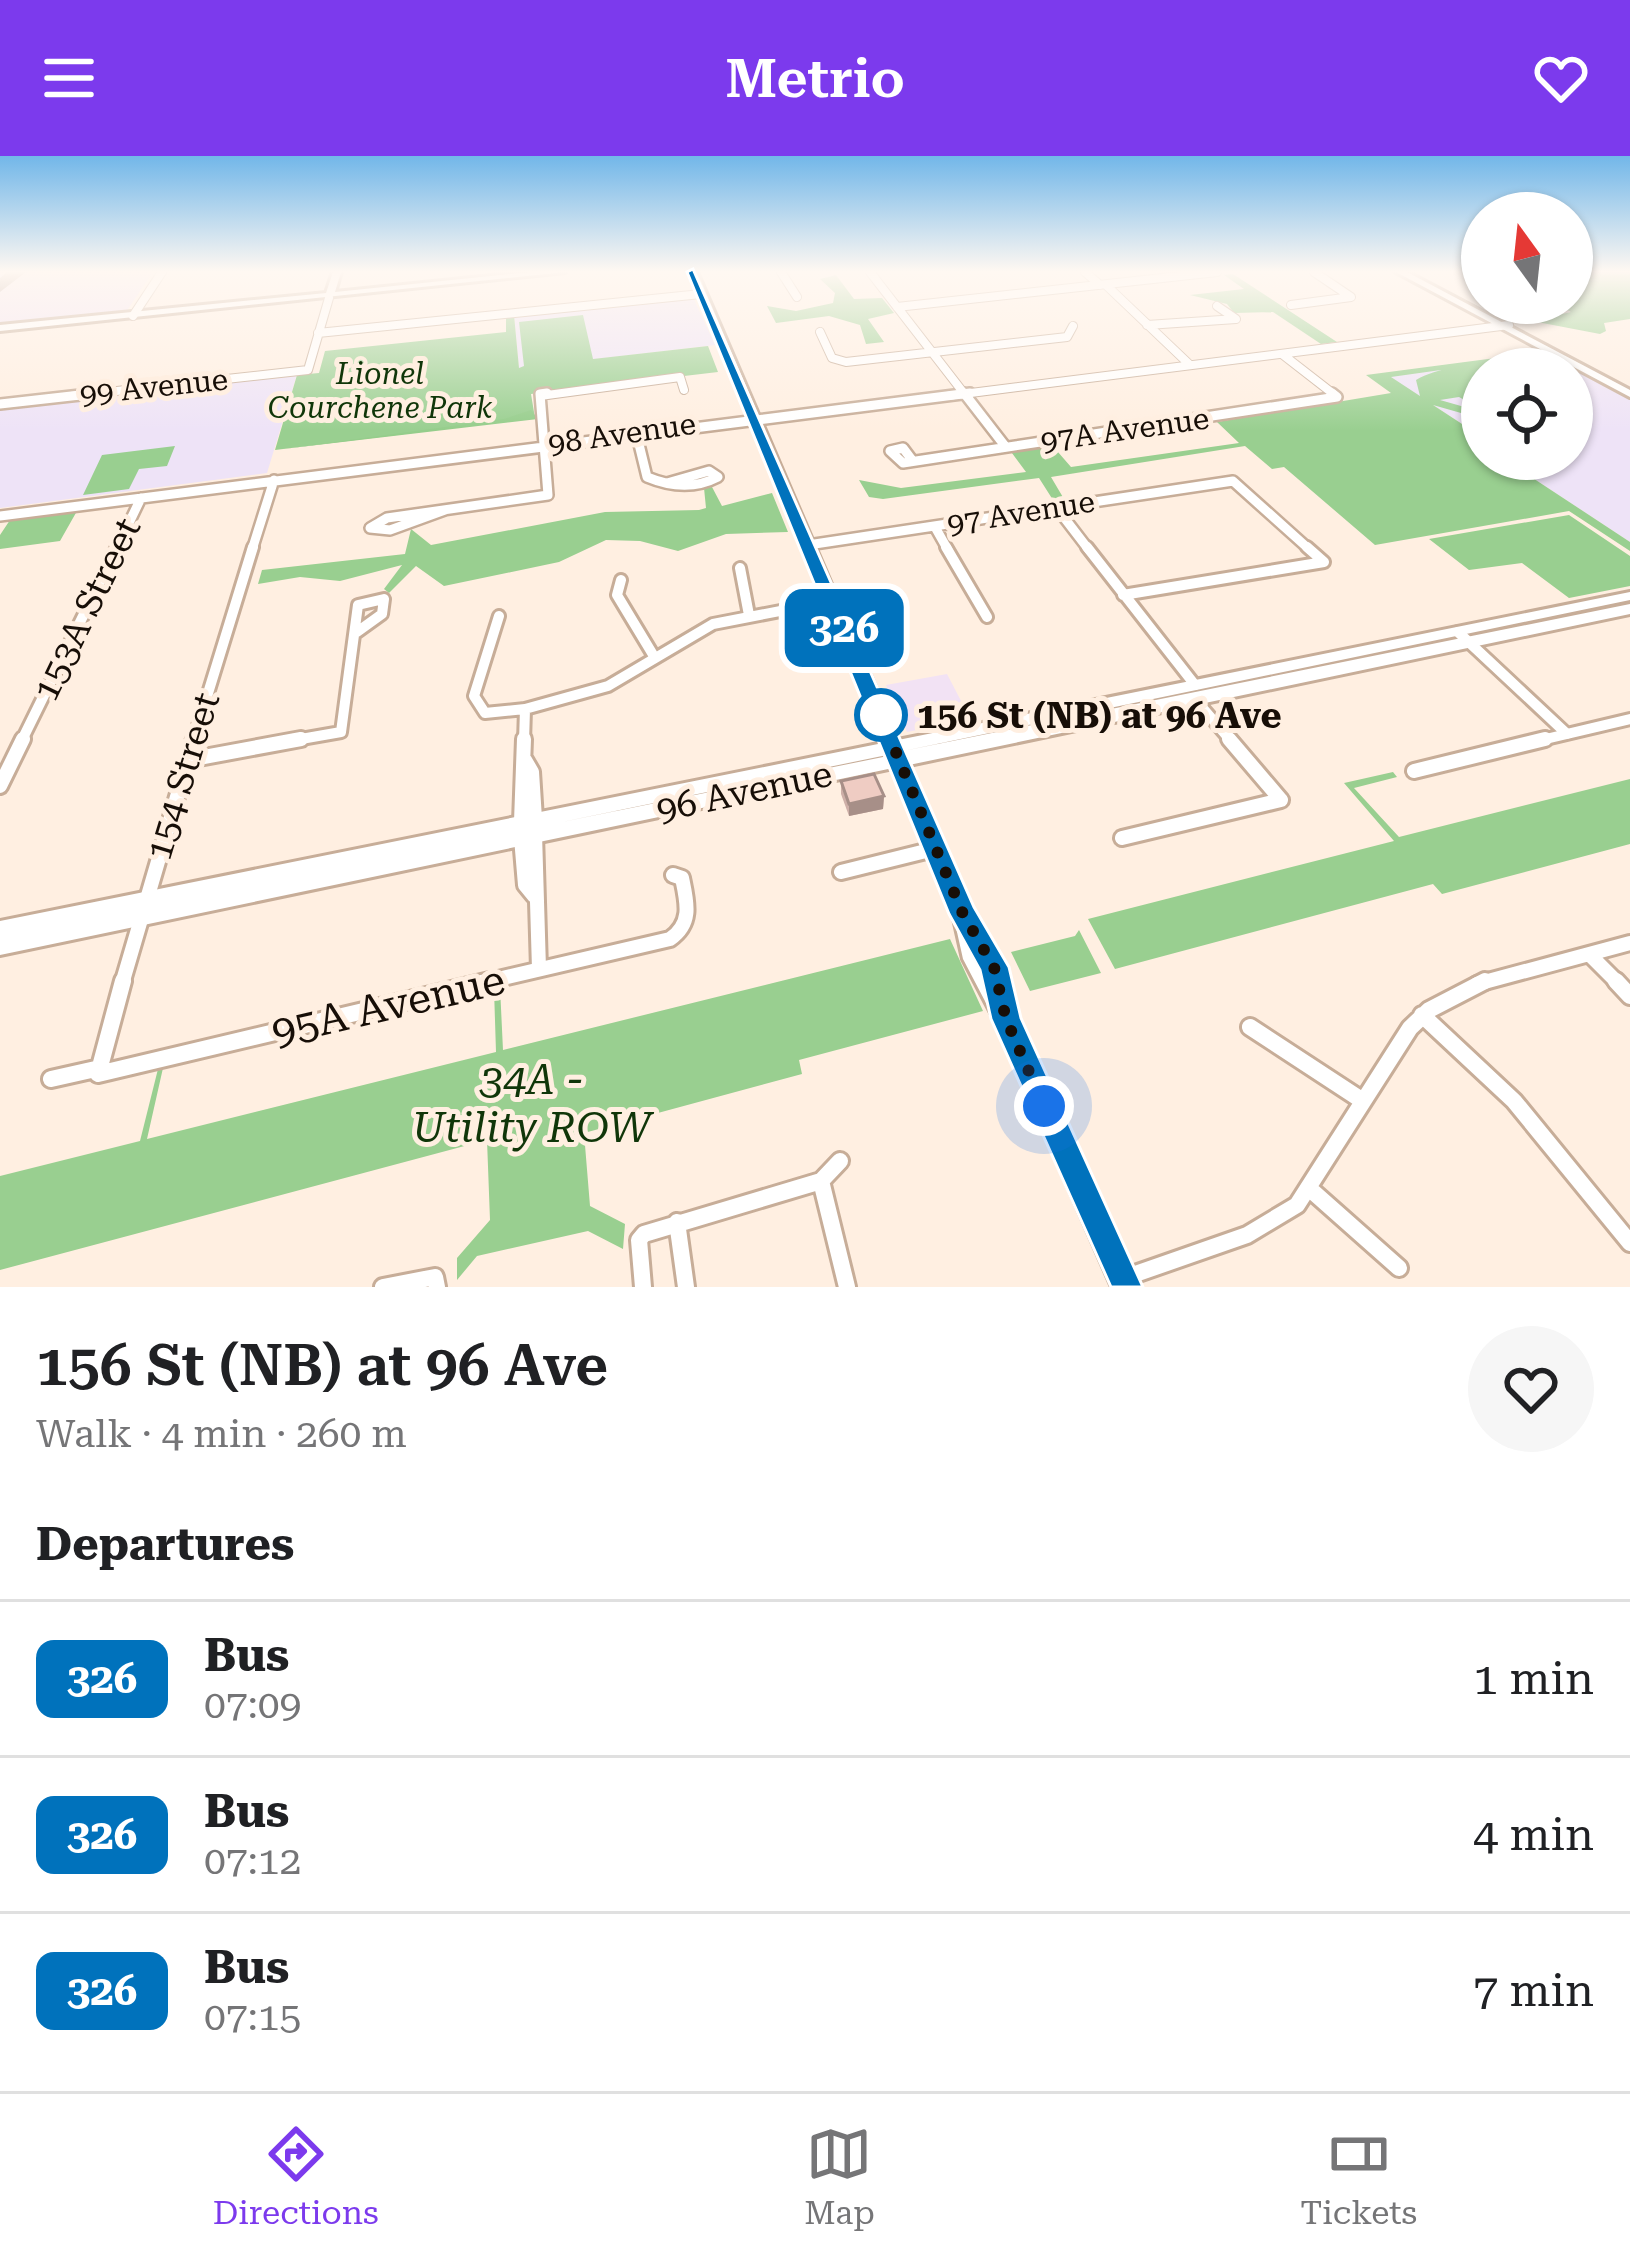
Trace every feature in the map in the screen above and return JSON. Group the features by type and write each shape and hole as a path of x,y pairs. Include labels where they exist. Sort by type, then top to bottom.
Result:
{"main road":[{"path":"0,330 46,325"},
{"path":"714,325 938,848 963,914 964,940 1006,1019 1123,1283"},
{"path":"1504,325 1630,391"},
{"name":"96 Avenue","path":"0,946 142,909 1462,637 1630,596"},
{"name":"96 Avenue","path":"1194,691 1264,671 1630,609"},
{"name":"96 Avenue","path":"0,930 142,909"}],"street":[{"path":"318,332 325,325"},
{"path":"318,332 389,325"},
{"path":"911,325 1005,446"},
{"path":"1147,325 1190,365"},
{"name":"98 Avenue","path":"0,516 1504,325"},
{"path":"820,332 838,362 1067,337 1073,326"},
{"path":"1459,331 1469,337"},
{"name":"99 Avenue","path":"0,404 308,370 318,332"},
{"path":"1003,334 1011,343"},
{"path":"1388,340 1398,346"},
{"name":"97A Avenue","path":"912,460 1337,397 1282,354"},
{"path":"445,510 390,530 370,527 387,518 548,495 540,394 680,377 684,390"},
{"path":"637,432 646,477 668,483"},
{"name":"154 Street","path":"99,1071 142,909 274,480"},
{"name":"97 Avenue","path":"808,545 1233,481 1324,562 1124,595"},
{"name":"153A Street","path":"0,786 141,498"},
{"path":"1056,507 1281,800 1122,838"},
{"path":"935,526 987,617"},
{"path":"740,568 749,614"},
{"path":"620,580 617,595 656,658"},
{"path":"499,616 474,696 485,713 525,709 604,688 699,629 749,614 832,601"},
{"path":"188,760 340,732 357,632"},
{"path":"1462,637 1567,734"},
{"path":"525,709 525,760 520,774 525,885 534,896 538,969"},
{"path":"1414,771 1630,719"},
{"path":"841,872 938,848"},
{"name":"95A Avenue","path":"51,1079 677,935 689,915 682,878 673,875"},
{"path":"1123,1283 1274,1222 1311,1190 1363,1101 1422,1015 1462,990 1630,943"},
{"path":"1590,955 1630,996"},
{"path":"1422,1015 1514,1101 1630,1243"},
{"path":"1250,1027 1363,1101"},
{"path":"643,1287 639,1240 677,1222 821,1180 840,1161"},
{"path":"821,1180 848,1287"},
{"path":"1311,1190 1399,1268"},
{"path":"677,1222 686,1287"},
{"path":"392,1286 435,1277 437,1287"}],"shaded area":[{"path":"515,325 706,325 715,345 519,368"},
{"path":"1461,366 1461,423 1389,376"},
{"path":"298,371 267,473 0,508 0,406"},
{"path":"1593,379 1630,398 1630,542 1536,480 1593,480"},
{"path":"947,674 971,720 907,732 886,685"}],"green space":[{"name":"Lionel Courchene Park","path":"506,325 515,325 519,368 524,366 519,325 585,325 593,359 708,346 718,372 531,394 535,418 275,450 297,375 319,373 325,351 506,332"},
{"path":"860,325 872,325 884,342 866,344"},
{"path":"1292,325 1311,325 1337,342 1321,344"},
{"path":"1552,325 1604,325 1606,331 1600,334"},
{"path":"1461,363 1461,398 1440,400 1461,406 1461,413 1433,405 1461,423 1461,480 1536,480 1630,542 1630,551 1569,511 1375,545 1284,467 1272,469 1245,446 1051,477 1064,499 1053,500 1039,478 883,499 869,497 859,480 901,488 1026,472 1009,449 1051,444 1071,467 1239,443 1217,422 1391,393 1366,375","holes":["1444,370 1416,380 1420,396 1391,377"]},
{"path":"531,410 538,419 283,449 504,419"},
{"path":"175,446 167,466 139,469 129,489 83,495 102,455"},
{"path":"712,487 722,506 772,493 788,532 726,534 678,551 640,541 606,540 559,562 444,586 416,566 389,593 384,589 402,565 340,581 300,577 258,584 262,570 405,554 411,529 431,545 605,512 699,510 706,508 704,488"},
{"path":"77,511 60,541 0,549 0,535 10,520"},
{"path":"1569,515 1630,556 1630,586 1569,598 1522,563 1469,570 1429,539"},
{"path":"1393,772 1397,777 1354,788 1399,837 1630,779 1630,844 1442,894 1433,884 1115,969 1088,919 1394,841 1344,783"},
{"path":"1079,930 1101,973 1030,991 1011,952 1075,936"},
{"name":"34A - Utility ROW","path":"950,939 983,1011 799,1060 802,1074 584,1133 590,1206 625,1224 623,1249 588,1231 477,1256 457,1280 457,1258 490,1220 487,1140 0,1270 0,1176 140,1141 158,1069 163,1068 147,1139 496,1052 494,989 500,987 503,1050"}],"building":[{"path":"874,774 884,796 849,804 841,781"}],"bus line":[{"name":"326","path":"715,325 963,914 994,967 1006,1019 1125,1287"}],"place":[{"name":"156 St (NB) at 96 Ave","path":"881,715"}],"route":[{"path":"881,715 876,704 963,914 994,967 1006,1019 1044,1106"}]}
